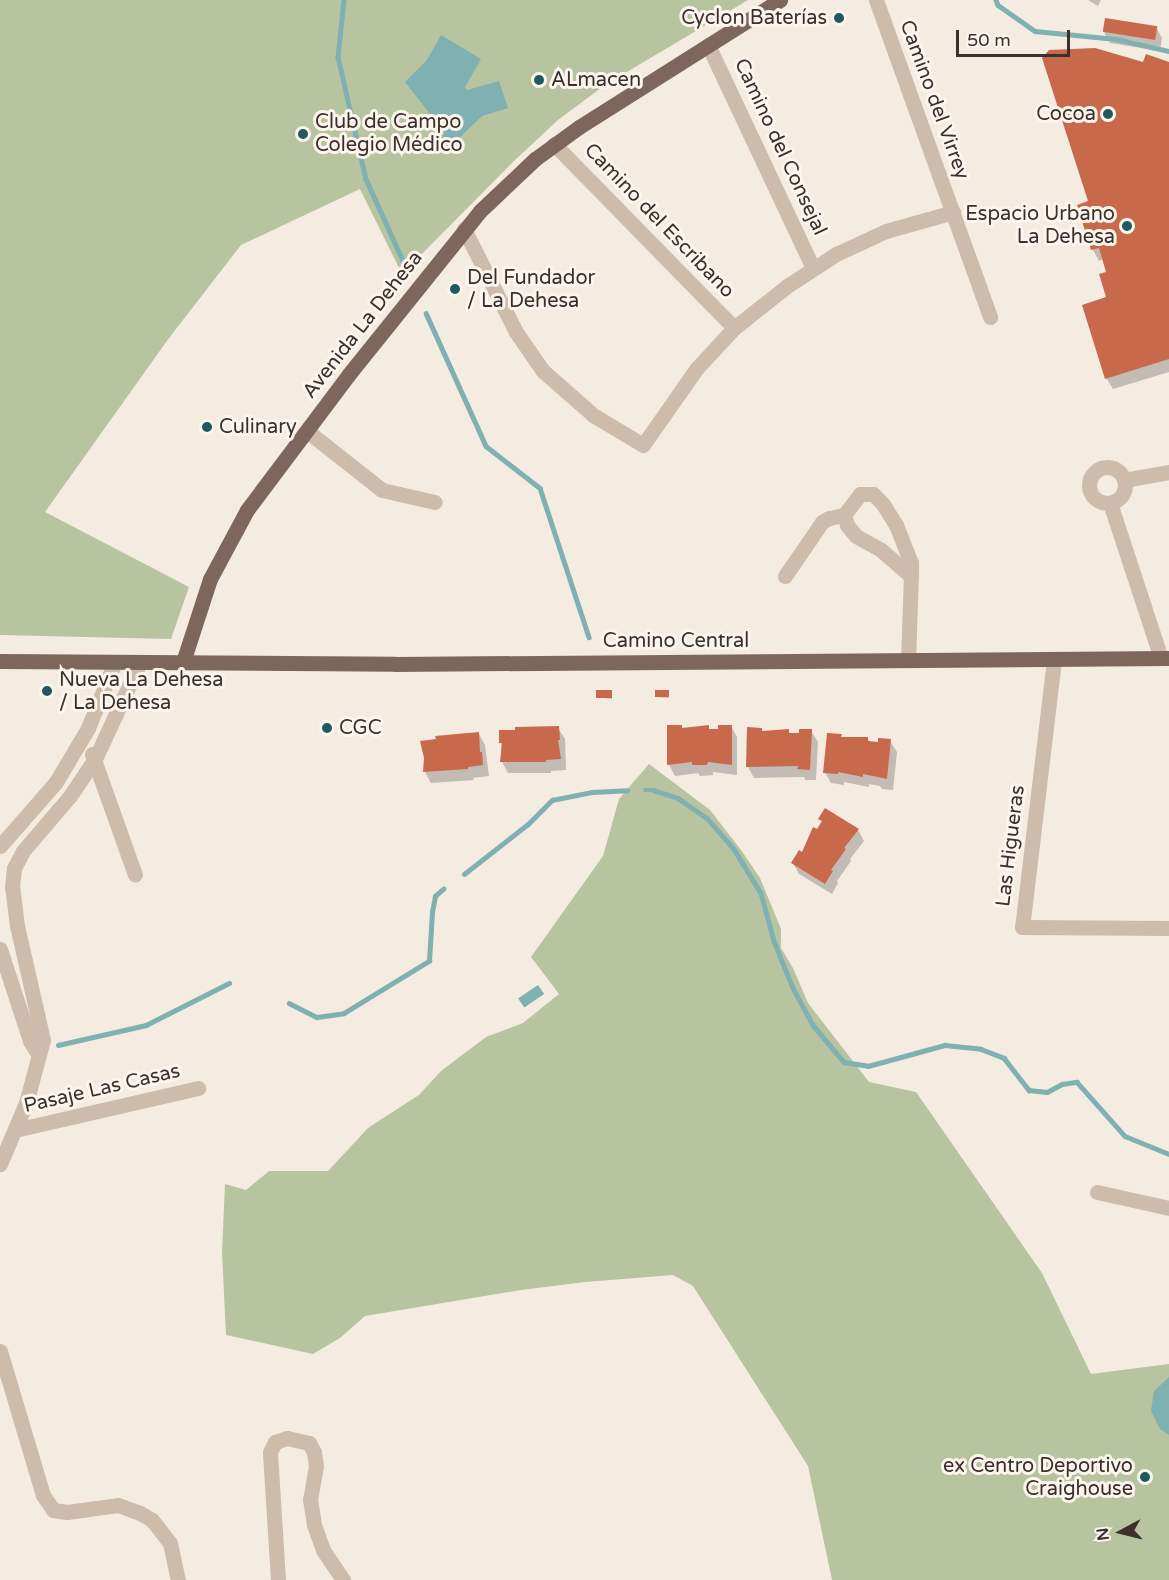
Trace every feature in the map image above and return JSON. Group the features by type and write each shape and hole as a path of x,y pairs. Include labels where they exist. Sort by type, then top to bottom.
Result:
{"main road":[{"name":"Avenida La Dehesa","path":"183,662 210,579 229,539 247,510 464,229 498,193 554,144 780,0"},
{"name":"Camino Central","path":"183,662 407,664 1165,658"},
{"path":"0,661 183,662"}],"street":[{"name":"Camino del Virrey","path":"876,0 990,316"},
{"name":"Camino del Consejal","path":"708,45 813,268"},
{"name":"Camino del Escribano","path":"554,144 734,328"},
{"path":"464,229 516,332 543,371 593,415 643,445 679,390 734,328 813,268 885,231 952,212"},
{"path":"308,431 381,490 435,502"},
{"path":"1101,468 1115,469 1124,480 1124,490 1119,498 1110,503 1096,499 1091,493 1090,478 1101,468"},
{"path":"1124,480 1169,472"},
{"path":"844,516 860,494 873,494 883,504 896,525 911,562 908,660"},
{"path":"1110,503 1165,658"},
{"path":"785,576 822,522 836,516 844,516"},
{"path":"844,516 847,525 856,536 881,550 911,576"},
{"name":"Las Higueras","path":"1054,660 1022,927 1169,928"},
{"path":"0,846 56,782 82,738 115,662"},
{"name":"Pasaje Las Casas","path":"0,1164 31,1085 43,1040 17,926 12,886 14,868 23,851 69,796 95,759 140,662"},
{"path":"82,738 95,759 135,875"},
{"path":"0,950 30,1041 38,1054"},
{"name":"Pasaje Las Casas","path":"15,1130 198,1088"},
{"path":"1097,1192 1169,1208"},
{"path":"0,1351 43,1495 53,1510 67,1512 118,1505 140,1513 152,1520 170,1543 178,1580"},
{"path":"278,1580 270,1452 275,1442 287,1438 309,1443 314,1452 316,1466 310,1499 314,1525 323,1550 343,1580"}],"green space":[{"name":"Club de Campo Colegio Médico","path":"0,0 748,0 605,85 558,120 402,274 360,189 241,245 169,338 45,512 189,587 171,639 0,635"},
{"path":"649,764 710,810 741,850 760,878 781,929 781,948 793,968 808,1003 869,1082 916,1092 1042,1273 1091,1374 1169,1364 1169,1580 832,1580 808,1466 693,1286 673,1275 521,1290 365,1316 340,1338 313,1354 226,1335 222,1252 225,1184 246,1190 269,1171 328,1171 368,1128 419,1095 441,1071 486,1037 523,1023 559,994 531,957 603,856 619,799"}],"water":[{"name":"Club de Campo Colegio Médico","path":"441,35 481,59 465,87 467,90 499,81 508,108 482,116 449,148 440,139 445,133 405,82 427,60"},
{"path":"538,985 544,994 524,1008 518,998"},
{"path":"1169,1377 1169,1435 1160,1429 1151,1411 1154,1391"}],"building":[{"path":"1105,18 1157,26 1155,40 1103,32"},
{"name":"Espacio Urbano La Dehesa","path":"1095,48 1143,62 1146,54 1169,62 1169,359 1105,379 1082,305 1106,297 1099,274 1106,272 1099,248 1091,250 1077,205 1088,201 1042,58 1049,50"},
{"path":"596,690 612,690 612,698 596,698"},
{"path":"655,690 669,690 669,697 655,697"},
{"path":"667,725 682,725 682,728 709,725 709,729 718,729 718,725 732,725 732,765 708,762 707,765 692,765 692,762 667,765"},
{"path":"559,726 560,740 558,740 561,759 546,760 546,762 500,762 502,743 499,743 499,730 515,730 515,727"},
{"path":"747,727 762,728 762,731 789,729 789,733 799,733 799,729 812,729 810,770 797,769 798,766 746,767"},
{"path":"479,732 483,765 468,767 468,769 423,772 424,758 420,741 436,739 435,736"},
{"path":"827,733 842,734 841,737 868,737 868,741 878,742 878,738 891,739 887,779 863,774 863,777 838,772 838,774 823,773"},
{"path":"825,808 859,829 844,848 846,849 831,870 833,871 825,884 791,863 799,850 802,852 813,827 817,829 822,821 818,819"}],"waterway":[{"path":"344,0 338,57 366,179 409,274"},
{"path":"996,0 998,5 1035,31 1116,39 1169,51"},
{"path":"426,313 486,446 540,488 589,637"},
{"path":"464,874 528,824 552,800 592,792 627,790"},
{"path":"645,790 653,790 678,798 707,818 734,849 761,893 774,941 793,988 813,1025 844,1062 868,1066 945,1045 981,1049 1004,1058 1029,1090 1047,1092 1062,1084 1077,1082 1125,1136 1169,1154"},
{"path":"289,1003 317,1017 344,1013 429,961 435,896 443,889"},
{"path":"58,1045 146,1025 229,983"}],"place":[{"name":"Cyclon Baterías","path":"839,18"},
{"name":"ALmacen","path":"539,80"},
{"name":"Cocoa","path":"1108,114"},
{"name":"Club de Campo Colegio Médico","path":"303,134"},
{"name":"Espacio Urbano La Dehesa","path":"1127,226"},
{"name":"Del Fundador / La Dehesa","path":"455,289"},
{"name":"Culinary","path":"207,427"},
{"name":"Nueva La Dehesa / La Dehesa","path":"47,691"},
{"name":"CGC","path":"327,728"},
{"name":"ex Centro Deportivo Craighouse","path":"1145,1477"}]}
